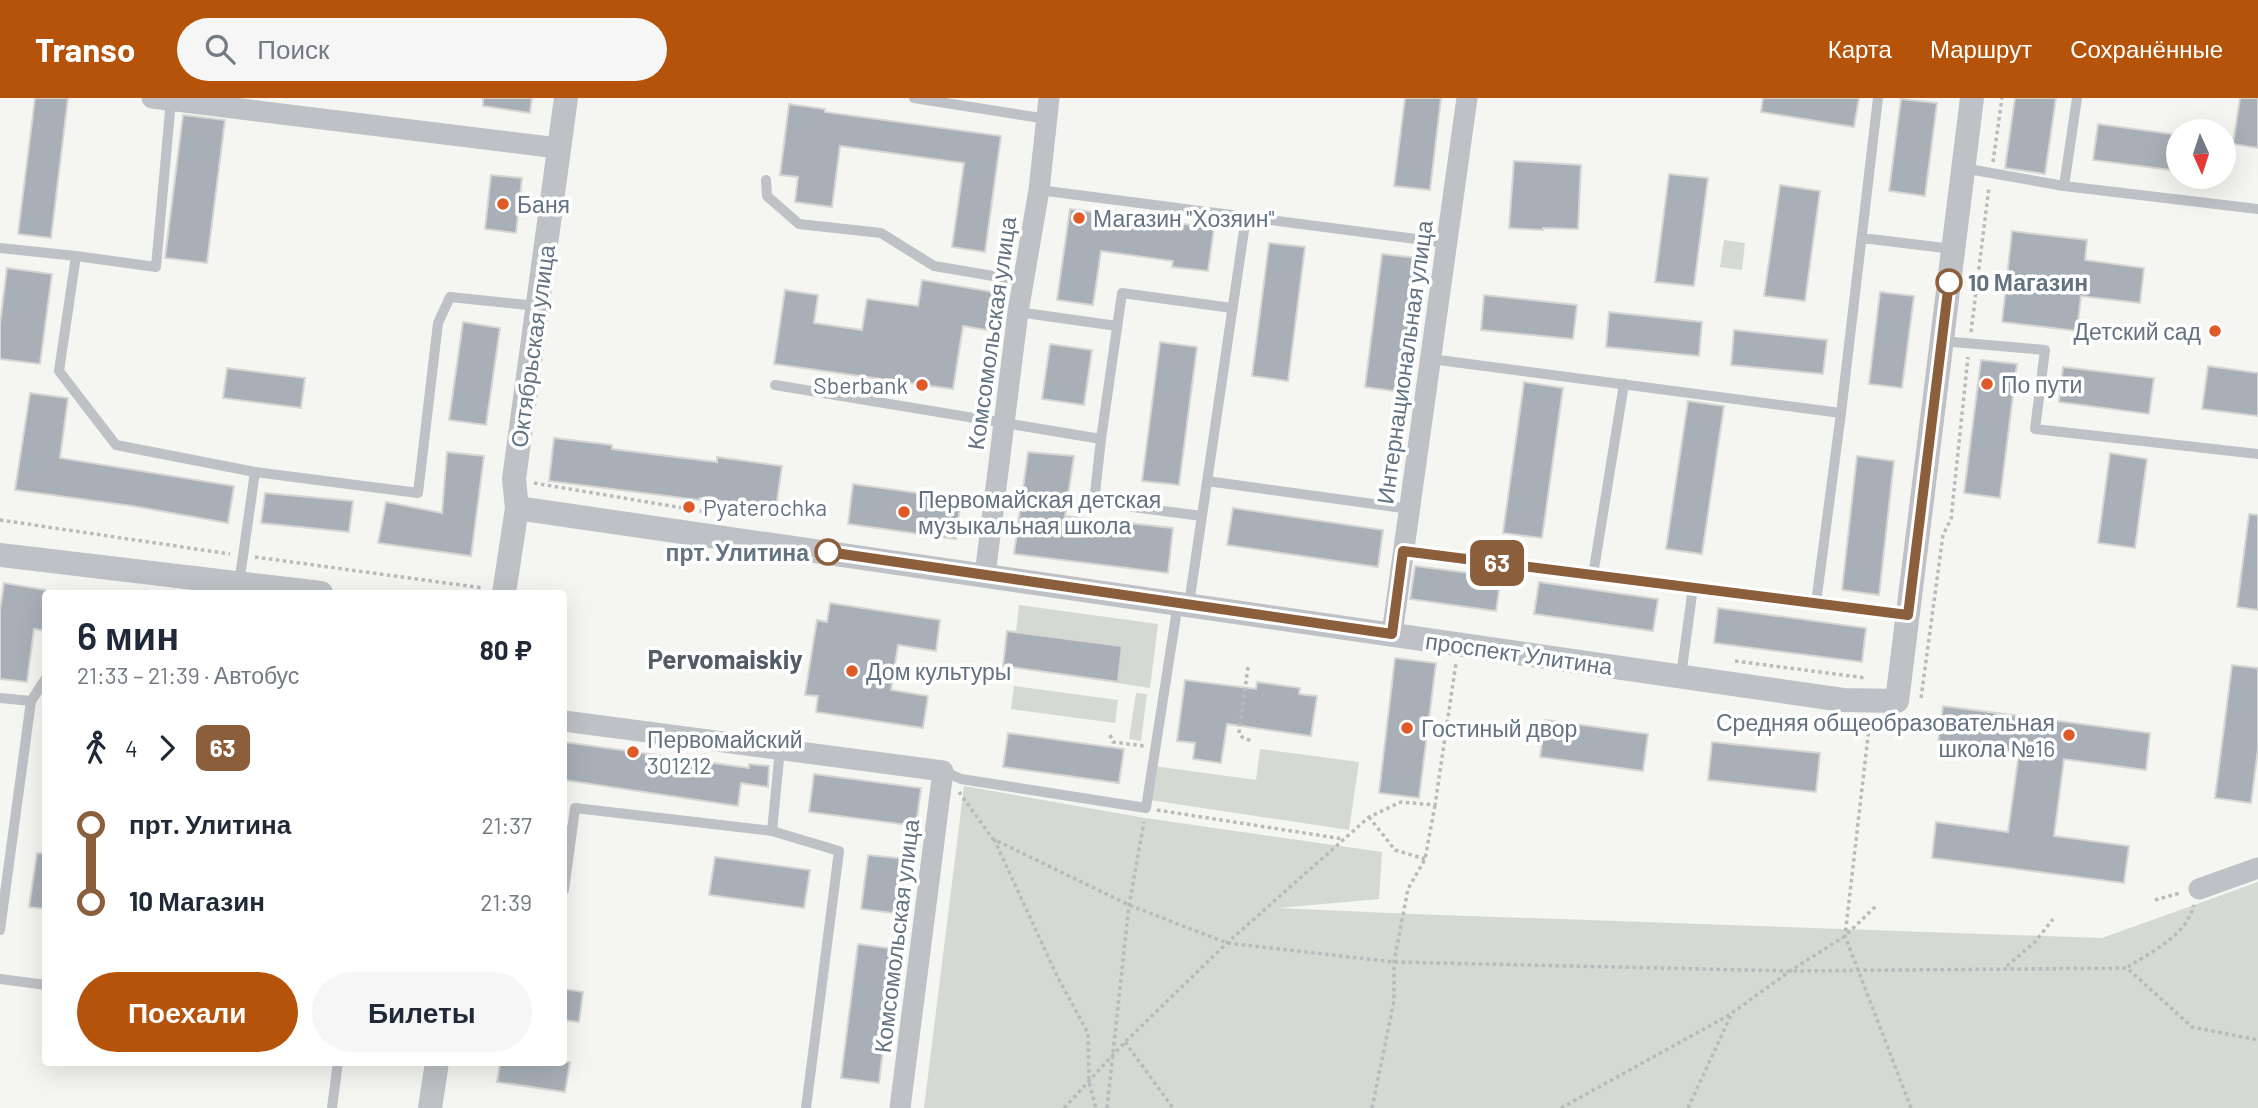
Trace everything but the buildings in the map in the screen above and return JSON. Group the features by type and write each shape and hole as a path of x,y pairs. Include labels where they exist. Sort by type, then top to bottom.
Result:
{"street":[{"name":"Октябрьская улица","path":"495,590 517,508 514,479 566,98"},
{"name":"Комсомольская улица","path":"985,575 1018,312 1039,190 1049,98"},
{"name":"Интернациональная улица","path":"1392,634 1467,98"},
{"path":"1909,700 1908,615 1972,98"},
{"path":"162,99 558,148"},
{"name":"проспект Улитина","path":"517,508 1843,700 1909,700"},
{"path":"0,555 239,588 272,590"},
{"path":"567,721 943,771"},
{"name":"Комсомольская улица","path":"900,1108 943,771"},
{"path":"2199,889 2258,868"},
{"path":"430,1108 436,1066"}],"lane":[{"path":"914,98 1047,120"},
{"path":"1816,603 1878,98"},
{"path":"2064,186 2077,98"},
{"path":"0,248 156,267 162,99"},
{"path":"1963,168 2064,186 2258,209"},
{"path":"766,180 767,196 799,224 881,233 934,266 1023,281"},
{"path":"1039,190 1447,243"},
{"path":"943,771 961,779 1146,808 1202,516 1246,217"},
{"path":"1862,238 1953,250"},
{"path":"76,256 59,371 116,445 255,472 418,493 438,323 450,298 537,306"},
{"path":"1202,516 1094,502 1117,326 1122,293 1232,308"},
{"path":"1018,312 1117,326"},
{"path":"1942,341 2045,350 2035,429 2258,454"},
{"path":"1431,359 1841,413"},
{"path":"1593,575 1624,384"},
{"path":"775,385 1101,439"},
{"path":"239,588 255,472"},
{"path":"1207,481 1410,509"},
{"path":"1403,551 1908,615"},
{"path":"1681,676 1693,587"},
{"path":"0,930 3,884 31,701 42,684"},
{"path":"0,698 31,701"},
{"path":"772,831 780,749"},
{"path":"568,831 575,808 772,831 839,851 806,1108"},
{"path":"0,979 42,984"},
{"path":"332,1108 337,1066"}],"path":[{"path":"1909,700 1943,535 1951,519 1970,343 2002,98"},
{"path":"0,520 488,590"},
{"path":"1372,1108 1395,1001 1394,962 1408,889 1425,859 1459,644"},
{"path":"1248,667 1239,734 1252,741"},
{"path":"1870,717 1845,936 1911,1108"},
{"path":"1110,735 1113,742 1156,747"},
{"path":"943,771 993,839 1058,978 1088,1033 1089,1082 1096,1108"},
{"path":"1064,1108 1125,1042 1227,943 1369,817 1401,802 1435,804"},
{"path":"1146,808 1344,839"},
{"path":"1369,817 1395,850 1425,859"},
{"path":"1107,1108 1129,905 1142,832"},
{"path":"993,839 1129,905 1227,943 1394,962 1790,971 2127,968 2175,937 2192,913 2199,889"},
{"path":"2155,900 2199,889"},
{"path":"1561,1108 1732,1013 1845,936 1877,905"},
{"path":"2006,967 2035,942 2053,919"},
{"path":"2127,968 2192,1027 2258,1040"},
{"path":"1688,1108 1732,1013"},
{"path":"1125,1042 1172,1108"}],"shaded area":[{"path":"1724,240 1745,243 1742,270 1720,267"},
{"path":"1019,605 1158,624 1150,688 1118,683 1122,646 1016,632"},
{"path":"1014,686 1118,700 1115,723 1011,709"},
{"path":"1136,693 1147,694 1141,741 1129,739"},
{"path":"1260,749 1359,762 1349,830 1150,800 1154,766 1256,780"},
{"path":"964,786 1145,818 1382,852 1379,899 1278,908 2102,938 2258,882 2258,1108 924,1108"}],"bus line":[{"name":"63","path":"828,552 1392,634 1403,551 1908,615 1949,282"}],"place":[{"name":"Баня","path":"503,204"},
{"name":"Магазин \"Хозяин\"","path":"1079,218"},
{"name":"10 Магазин","path":"1949,282"},
{"name":"Детский сад","path":"2215,331"},
{"name":"По пути","path":"1987,384"},
{"name":"Sberbank","path":"922,385"},
{"name":"Pyaterochka","path":"689,507"},
{"name":"Первомайская детская музыкальная школа","path":"904,512"},
{"name":"прт. Улитина","path":"828,552"},
{"name":"Дом культуры","path":"852,671"},
{"name":"Гостиный двор","path":"1407,728"},
{"name":"Средняя общеобразовательная школа №16","path":"2069,735"},
{"name":"Первомайский 301212","path":"633,752"}],"district":[{"name":"Pervomaiskiy","path":"725,658"}]}
